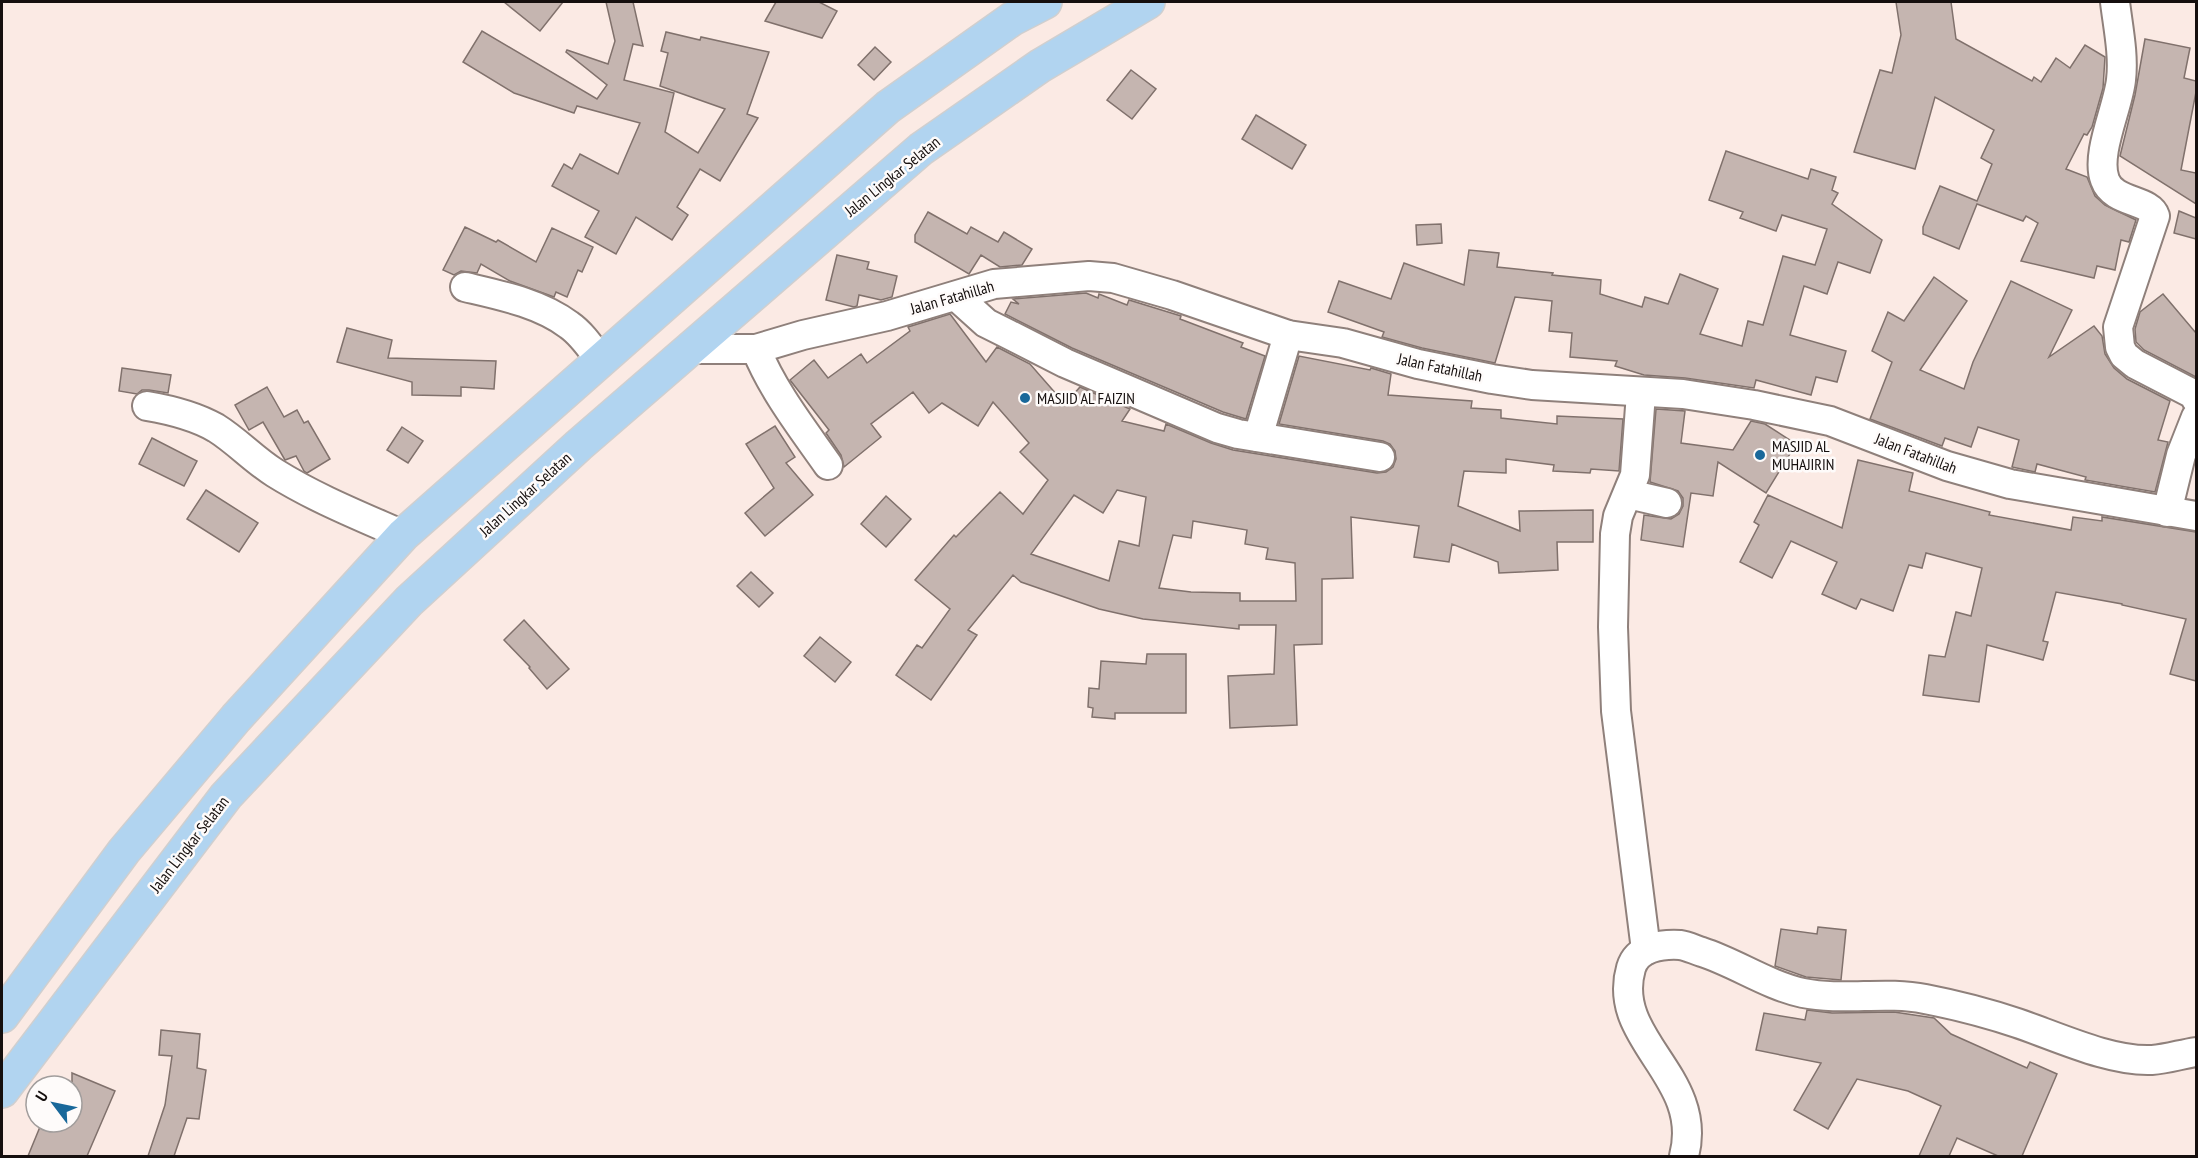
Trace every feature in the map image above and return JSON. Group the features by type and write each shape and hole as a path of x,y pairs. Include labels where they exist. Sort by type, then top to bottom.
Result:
{"highway":[{"path":"48,1028 7,1009 124,851 236,718 403,535 888,107 1012,20 1045,2"},
{"name":"Jalan Lingkar Selatan","path":"2,1091 226,796 409,601 579,445 921,149 1040,66 1148,2"}],"street":[{"path":"2115,2 2122,78 2102,169 2110,189 2122,198 2149,207 2155,216 2118,327 2120,347 2124,355 2135,364 2194,395 2196,399"},
{"name":"Jalan Fatahillah","path":"689,349 756,349 803,335 887,316 994,284 1089,276 1113,278 1172,295 1288,335 1343,343 1418,364 1532,385 1683,394 1830,421 1982,477 2010,484 2196,516"},
{"path":"465,287 518,302 563,320 578,333 600,360"},
{"path":"956,296 986,323 1065,363 1217,428 1380,457"},
{"path":"1258,437 1288,335"},
{"path":"756,349 774,386 828,465"},
{"path":"1641,393 1635,475 1618,516 1615,534 1612,627 1616,711 1646,950"},
{"path":"147,406 170,410 218,429 274,473 403,535"},
{"path":"2167,512 2181,455 2196,417"},
{"path":"1628,494 1667,503"},
{"path":"1684,1156 1688,1141 1688,1122 1681,1098 1633,1019 1629,992 1631,968 1636,958 1646,950 1660,945 1683,946 1713,956 1782,987 1803,993 1830,996 1883,995 1922,998 2017,1023 2064,1041 2118,1056 2151,1060 2196,1052"}],"building":[{"path":"504,2 563,2 540,31"},
{"path":"606,2 633,2 643,46 633,44 624,80 674,93 665,132 698,153 725,109 660,86 668,53 661,51 666,32 769,52 747,114 758,118 720,181 700,169 677,207 688,215 672,240 636,217 616,254 585,237 599,211 552,186 564,164 572,169 580,154 618,174 640,123 577,106 574,113 514,93 463,62 482,31 597,99 607,85 566,52 567,50 608,64 615,41"},
{"path":"776,2 819,2 837,11 822,38 765,21"},
{"path":"1896,2 1951,2 1956,39 2032,81 2034,77 2041,82 2056,58 2070,68 2085,45 2105,57 2103,88 2092,127 2087,135 2084,134 2066,169 2087,177 2095,196 2105,205 2136,220 2129,242 2121,240 2115,270 2097,266 2094,278 2021,261 2038,223 2026,216 2023,221 1977,204 1959,249 1923,234 1923,227 1940,186 1977,201 1992,164 1981,158 1994,130 1935,97 1915,169 1854,152 1880,70 1892,73 1901,35"},
{"path":"2145,39 2190,48 2184,78 2196,81 2196,92 2181,170 2196,173 2196,204 2120,156 2135,95"},
{"path":"875,47 891,62 874,80 858,65"},
{"path":"1131,70 1156,89 1132,119 1107,100"},
{"path":"1256,115 1306,145 1292,169 1242,139"},
{"path":"1726,151 1808,179 1811,169 1836,177 1832,190 1838,193 1832,204 1882,240 1870,273 1838,262 1827,294 1804,286 1790,335 1846,351 1837,382 1816,377 1811,395 1756,380 1754,388 1685,378 1644,375 1615,366 1617,361 1570,357 1572,333 1549,331 1552,301 1515,297 1495,363 1382,337 1384,332 1328,312 1339,281 1391,299 1404,263 1464,285 1469,250 1499,253 1497,267 1601,280 1600,294 1642,307 1645,297 1668,304 1680,274 1718,289 1700,334 1742,346 1748,321 1763,325 1783,256 1815,265 1827,229 1782,215 1776,231 1740,218 1743,212 1709,200"},
{"path":"2179,211 2196,218 2196,239 2174,233"},
{"path":"928,212 967,234 971,227 998,242 1004,232 1032,249 1022,265 1000,267 981,255 969,274 915,242 915,235"},
{"path":"1441,224 1442,243 1417,245 1416,225"},
{"path":"465,227 496,242 498,240 536,262 552,228 593,247 582,272 578,270 567,297 556,292 554,297 510,281 481,264 477,273 461,271 454,275 443,270"},
{"path":"837,255 869,262 867,269 897,276 892,297 881,300 859,295 857,306 854,307 826,300"},
{"path":"1934,277 1967,301 1920,370 1964,389 1973,362 2011,281 2072,310 2049,357 2094,326 2102,336 2105,354 2114,368 2127,379 2170,401 2158,440 2168,442 2155,492 2085,480 2086,477 2037,464 2035,472 2012,467 2019,440 1978,427 1971,447 1945,438 1942,446 1870,419 1892,362 1872,351 1888,312 1904,321"},
{"path":"1086,293 1098,298 1099,294 1127,305 1129,300 1181,316 1180,319 1243,343 1241,347 1265,356 1246,419 1223,412 1072,348 1005,314 1011,302 1019,304 1013,299"},
{"path":"2163,294 2196,333 2196,377 2144,350 2136,342 2135,329 2140,312"},
{"path":"950,314 986,362 997,347 1030,364 1065,404 1080,387 1130,409 1122,421 1164,431 1166,424 1233,450 1377,473 1386,472 1393,467 1396,459 1395,451 1390,444 1383,441 1279,424 1299,356 1370,370 1371,368 1391,374 1388,395 1472,401 1471,408 1501,410 1501,418 1557,424 1557,416 1623,419 1619,471 1591,469 1590,473 1553,471 1554,465 1506,459 1506,473 1464,471 1458,506 1520,531 1519,511 1593,510 1593,542 1557,542 1558,570 1499,573 1498,562 1452,544 1449,562 1414,557 1419,526 1351,517 1353,578 1322,579 1322,644 1294,645 1297,725 1230,728 1228,676 1274,674 1276,625 1239,625 1239,629 1143,619 1099,609 1021,582 1013,575 968,630 977,635 931,700 896,675 917,645 922,648 950,609 915,580 954,535 956,537 1000,492 1023,514 1048,480 1020,452 1029,443 993,402 978,426 942,403 929,413 913,392 871,424 881,437 844,467 841,455 826,433 829,430 790,380 814,360 828,378 861,354 867,363 910,331 908,327","holes":["1117,490 1146,497 1139,546 1119,541 1109,581 1031,554 1074,495 1103,513","1193,521 1247,530 1245,544 1268,548 1266,559 1295,563 1296,601 1240,601 1240,593 1191,592 1159,588 1173,535 1191,538"]},
{"path":"347,328 392,340 388,358 496,361 494,389 461,387 461,396 412,395 412,382 337,362"},
{"path":"122,368 171,375 168,393 142,390 137,394 119,391"},
{"path":"267,387 284,417 297,410 304,423 308,421 330,459 307,473 296,456 285,460 263,422 249,430 235,405"},
{"path":"1656,409 1685,411 1681,443 1733,450 1751,421 1765,424 1796,444 1766,493 1718,462 1713,496 1691,493 1683,547 1641,540 1644,515 1671,519 1679,514 1683,506 1683,498 1678,491 1650,482"},
{"path":"775,426 795,457 786,463 813,495 765,536 745,513 774,488 746,444"},
{"path":"402,427 423,441 408,463 387,450"},
{"path":"152,438 197,461 184,486 139,464"},
{"path":"1858,460 1913,473 1909,491 1990,512 1989,515 2071,530 2073,517 2102,521 2102,517 2196,532 2196,681 2170,674 2186,619 2056,592 2043,641 2048,642 2043,660 1987,645 1979,702 1923,695 1929,655 1945,657 1956,612 1971,616 1982,568 1926,553 1922,568 1909,565 1893,611 1861,599 1856,609 1822,594 1837,562 1791,541 1772,578 1740,562 1759,525 1754,522 1768,495 1842,528"},
{"path":"206,490 258,523 239,552 187,519"},
{"path":"886,496 911,519 886,547 861,524"},
{"path":"751,572 773,593 759,607 737,586"},
{"path":"524,620 569,669 547,689 504,640"},
{"path":"820,637 851,662 835,682 804,656"},
{"path":"1147,654 1186,654 1186,713 1115,713 1115,719 1092,717 1093,708 1088,707 1089,688 1099,689 1101,661 1146,664"},
{"path":"1818,927 1846,930 1841,980 1806,977 1775,966 1781,929 1817,934"},
{"path":"1807,1010 1832,1013 1894,1012 1934,1018 1951,1034 2027,1068 2030,1062 2057,1074 2022,1156 1998,1156 1957,1138 1949,1156 1919,1156 1941,1106 1908,1091 1857,1079 1828,1129 1794,1110 1821,1063 1756,1050 1764,1013 1805,1020"},
{"path":"161,1030 200,1034 197,1068 206,1070 199,1119 187,1118 174,1156 148,1156 165,1105 172,1056 159,1055"},
{"path":"84,1078 115,1091 87,1156 28,1156 37,1134 84,1134"}],"place":[{"name":"MASJID AL FAIZIN","path":"1025,398"},
{"name":"MASJID AL MUHAJIRIN","path":"1760,455"}]}
